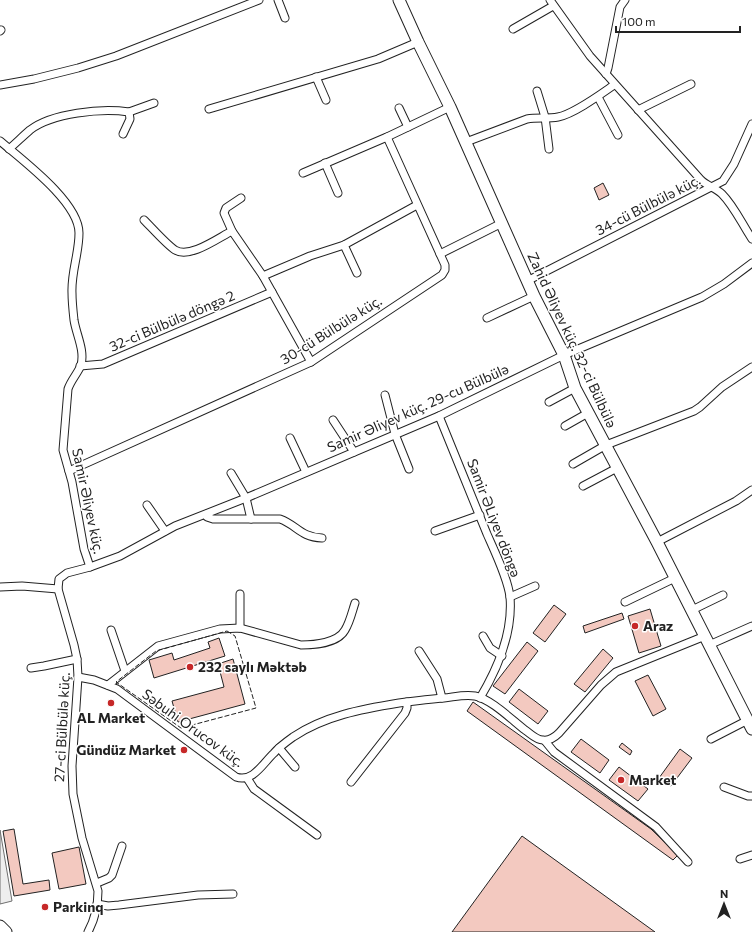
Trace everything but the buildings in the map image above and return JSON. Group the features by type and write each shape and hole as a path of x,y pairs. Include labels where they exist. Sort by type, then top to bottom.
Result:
{"street":[{"path":"0,85 34,79 78,68 116,56 259,0"},
{"path":"278,0 285,18"},
{"name":"Zahid Əliyev küç. 32-ci Bülbülə","path":"399,0 466,142 527,281 564,355 575,388 657,542 750,725"},
{"path":"606,74 610,61 620,7 625,0"},
{"path":"513,29 551,3 590,56 614,85 696,175 706,185 721,194 728,202 752,239"},
{"path":"209,109 378,59 418,42"},
{"path":"316,77 326,100"},
{"path":"638,110 691,84"},
{"path":"466,142 527,119 557,117 598,97 614,85"},
{"path":"537,92 545,117 549,148"},
{"path":"598,97 618,135"},
{"path":"10,149 31,129 47,121 90,112 112,110 129,112 154,103"},
{"path":"303,173 387,137 450,107"},
{"path":"399,108 408,127"},
{"path":"123,134 130,120 129,112"},
{"name":"34-cü Bülbülə küç.","path":"527,281 723,181 734,164 752,124"},
{"name":"30-cü Bülbülə küç.","path":"69,471 311,362 442,275 445,270 445,265 387,137"},
{"path":"0,141 39,175 71,209 76,220 79,231 78,247 72,274 71,292 74,321 81,350 82,359 80,366"},
{"path":"325,163 338,193"},
{"path":"241,198 226,208 224,213 232,231 263,276 311,362"},
{"path":"263,276 310,256 344,245 417,205"},
{"path":"144,220 176,251 185,253 194,252 232,231"},
{"path":"440,254 502,223"},
{"path":"344,245 357,273"},
{"name":"Samir Əliyev küç. 29-cu Bülbülə","path":"90,567 107,562 135,549 164,531 439,416 564,355 702,297 724,284 752,263"},
{"name":"32-ci Bülbülə döngə 2","path":"80,366 103,364 272,292"},
{"path":"487,318 534,296"},
{"name":"Samir Əliyev küç.","path":"80,366 70,382 68,389 63,450 69,471 84,549 90,567"},
{"path":"573,464 606,445 694,411 722,387 752,366"},
{"path":"549,402 575,388"},
{"path":"386,394 395,434 408,469"},
{"path":"565,426 588,413"},
{"name":"Samir ƏLiyev döngə","path":"439,416 502,569 510,597 507,630 502,656 490,682 480,698"},
{"path":"334,420 354,452"},
{"path":"290,438 306,472"},
{"path":"583,486 618,468"},
{"path":"231,473 246,498 251,520"},
{"path":"657,542 736,501 752,490"},
{"path":"147,504 164,531"},
{"path":"207,514 207,517 213,520 280,520 286,522 306,535 322,538"},
{"path":"435,531 480,515"},
{"path":"0,587 22,586 58,590 58,584 62,575 72,570 90,567"},
{"path":"625,602 675,578"},
{"path":"510,597 535,586"},
{"name":"27-ci Bülbülə küç.","path":"58,590 77,659 78,677 72,766 73,794 82,838 97,883 98,891 93,921 88,932"},
{"path":"240,594 240,628"},
{"path":"692,610 723,595"},
{"path":"108,685 158,646 220,629 240,628 301,645 309,645 335,639 344,632 348,626 355,603"},
{"path":"545,741 560,733 601,685 616,672 752,626"},
{"path":"111,630 125,671"},
{"path":"483,636 490,648 502,656"},
{"path":"419,651 437,679 442,698"},
{"path":"31,668 77,659"},
{"name":"Səbuhi Orucov küç.","path":"78,677 108,685 117,690 236,777 240,778 247,778 256,773 279,748 305,730 333,717 407,702 469,696 480,698 494,706 536,738 545,741 554,752 656,827 688,862"},
{"path":"351,782 405,713 407,702"},
{"path":"711,739 750,725"},
{"path":"279,748 295,767"},
{"path":"247,778 254,788 316,835"},
{"path":"724,787 748,796 752,796"},
{"path":"97,883 112,876 122,846"},
{"path":"740,859 752,855"},
{"path":"97,904 108,906 198,895 232,894"},
{"path":"0,926 6,932"}],"shaded area":[{"path":"0,830 12,901 0,904"}],"fence":[{"path":"227,631 235,636 256,708 181,728 116,682 156,651 227,631"}],"place":[{"name":"Araz","path":"635,626"},
{"name":"232 saylı Məktəb","path":"190,667"},
{"name":"AL Market","path":"111,703"},
{"name":"Gündüz Market","path":"184,750"},
{"name":"Market","path":"621,780"},
{"name":"Parkinq","path":"45,907"}]}
